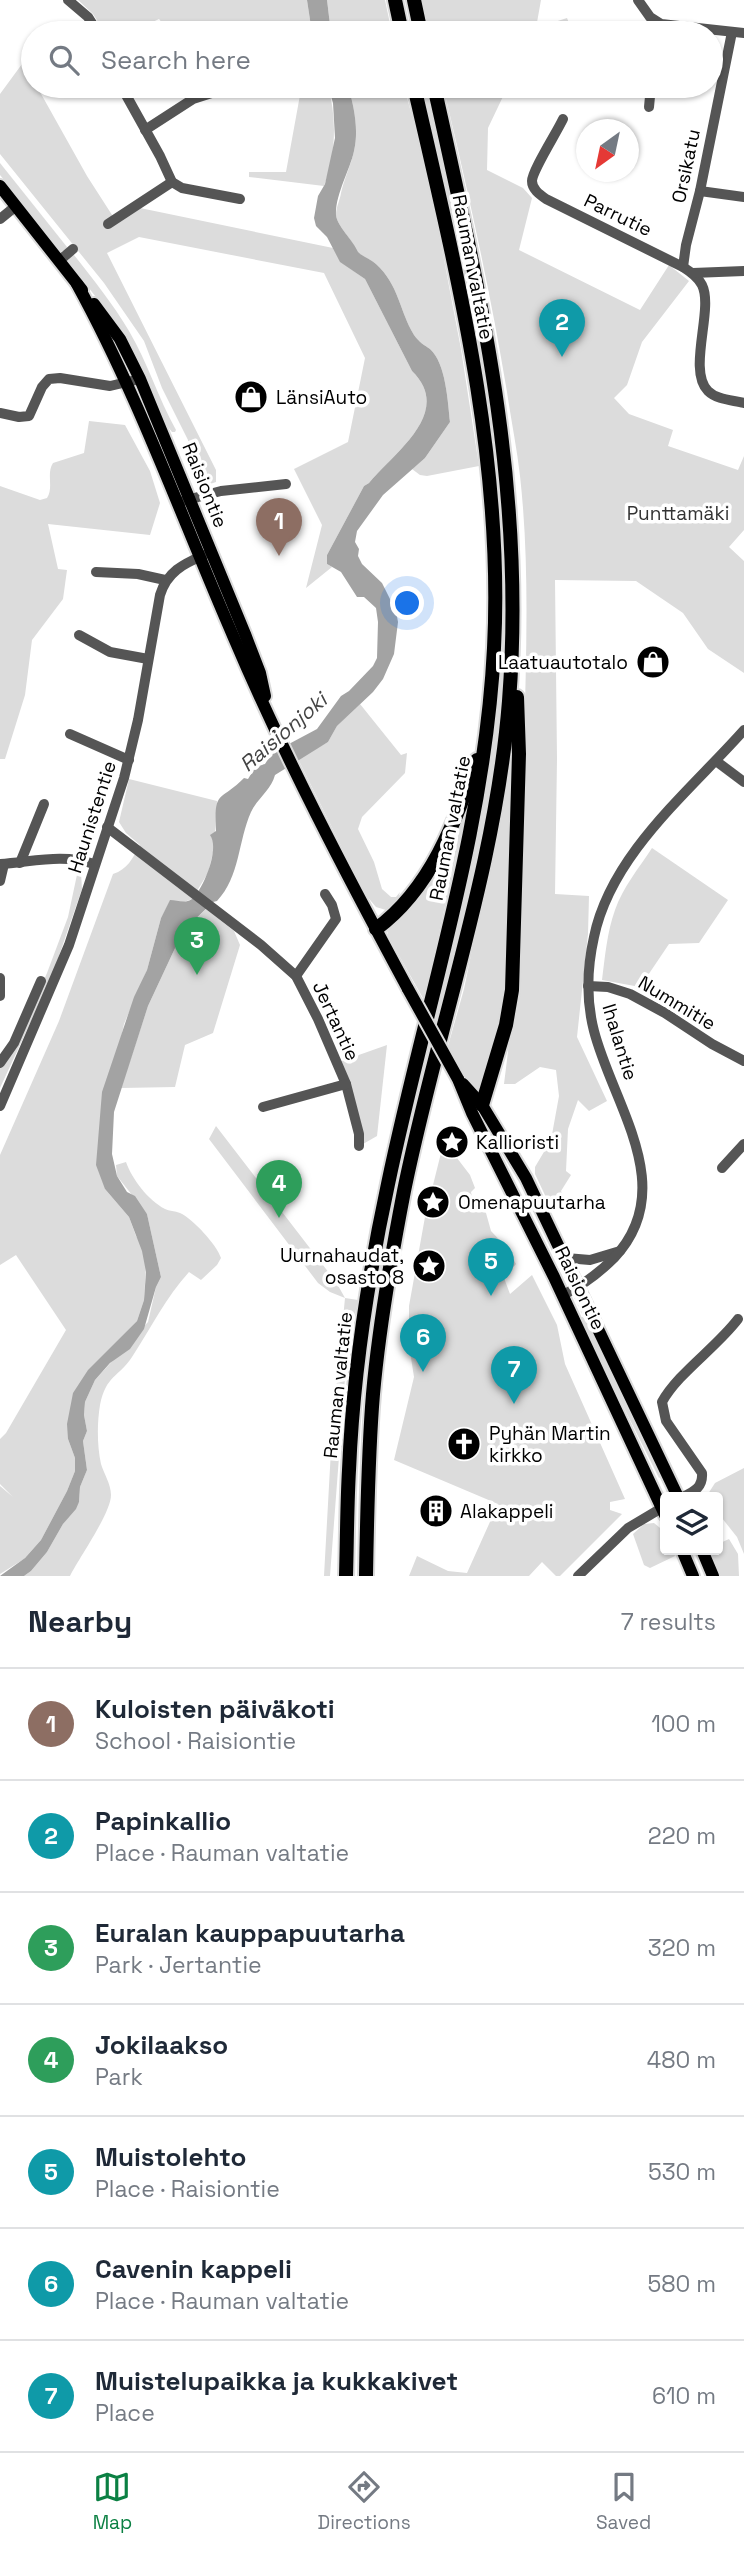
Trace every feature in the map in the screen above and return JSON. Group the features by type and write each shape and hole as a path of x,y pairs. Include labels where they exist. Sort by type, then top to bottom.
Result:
{"highway":[{"path":"395,0 399,21"},
{"path":"414,0 418,21"},
{"name":"Rauman valtatie","path":"346,1576 349,1468 355,1394 370,1285 396,1147 448,935 481,780 496,608 494,530 479,396 462,302 417,98"},
{"name":"Rauman valtatie","path":"366,1576 373,1393 383,1312 405,1189 494,814 506,729 512,648 511,519 497,392 479,290 437,98"},
{"path":"482,1105 506,1025 512,990 519,754 512,648"},
{"path":"376,929 406,903 437,856 462,803 487,732"},
{"path":"339,1576 348,1536"}],"main road":[{"name":"Raisiontie","path":"0,186 76,284 134,381 184,500 252,679 299,779 376,929 458,1079 471,1113 563,1295 660,1501"},
{"name":"Raisiontie","path":"458,1079 482,1105 526,1178 679,1492"},
{"path":"684,1555 694,1576"},
{"path":"704,1555 713,1576"}],"street":[{"path":"68,0 90,21"},
{"path":"638,0 653,21"},
{"path":"723,32 744,33"},
{"name":"Orsikatu","path":"723,77 732,33"},
{"path":"128,98 172,182 182,188 240,199"},
{"path":"145,130 196,98"},
{"path":"649,107 650,98"},
{"name":"Orsikatu","path":"683,267 719,98"},
{"name":"Parrutie","path":"563,118 535,171 532,184 535,190 546,199 683,267"},
{"path":"108,224 172,182"},
{"path":"700,191 744,197"},
{"path":"0,219 16,206"},
{"path":"59,261 73,249"},
{"path":"683,267 692,273 705,292 701,337 703,384 713,395 744,403"},
{"path":"692,273 744,271"},
{"path":"0,413 29,416 45,382 54,377 99,385 134,381"},
{"path":"184,500 221,491 286,484"},
{"path":"96,572 138,573 165,580 174,571 205,554"},
{"name":"Haunistentie","path":"1,1100 58,974 129,760 160,594 165,580"},
{"path":"79,635 110,652 148,659"},
{"name":"Ihalantie","path":"563,1295 603,1269 620,1251 634,1231 643,1195 642,1172 623,1110 597,1043 588,1002 590,955 598,920 619,872 640,844 744,730"},
{"path":"70,734 129,760"},
{"path":"716,761 744,782"},
{"path":"20,863 44,804"},
{"name":"Jertantie","path":"107,827 296,976 346,1084 359,1134 359,1146"},
{"path":"0,881 2,864 79,858 94,864"},
{"path":"296,976 335,919 332,905 325,894"},
{"path":"0,978 0,996"},
{"path":"0,1063 14,1042 41,981"},
{"name":"Nummitie","path":"588,986 608,986 630,994 744,1061"},
{"path":"263,1107 346,1084"},
{"path":"722,1168 744,1144"},
{"path":"566,1258 590,1261 620,1251"},
{"path":"690,1492 700,1486 703,1481 702,1473 666,1421 662,1402 672,1387 738,1320"},
{"path":"579,1576 628,1528 660,1512"}],"green space":[{"path":"78,0 307,0 310,21 97,21"},
{"path":"327,0 385,0 389,21 330,21"},
{"path":"422,0 541,0 537,21 427,21"},
{"path":"21,65 21,98 43,98 114,218 140,208 333,248 341,262 365,279 412,371 423,386 427,401 424,416 416,431 364,486 327,555 327,564 332,567 306,588 322,525 294,469 348,442 365,358 324,273 139,237 107,253 216,470 216,482 201,487 192,469 195,468 193,462 190,463 189,460 188,440 162,388 144,341 104,283 0,154 0,94"},
{"path":"299,98 330,98 334,136 331,162 324,186 249,177 249,172 286,172"},
{"path":"351,98 407,98 429,181 461,349 479,466 427,476 412,469 425,458 450,422 445,384 440,364 430,349 414,335 390,280 376,264 357,252 337,219 337,209 355,143"},
{"path":"422,98 429,98 443,159 488,383 504,534 506,610 503,685 493,772 477,858 437,1027 433,1021 474,845 493,739 501,633 499,526"},
{"name":"Punttamäki","path":"446,98 502,98 488,128 487,170 523,188 532,198 519,250 640,310 669,265 689,281 642,342 627,385 614,398 629,414 673,430 668,446 738,470 744,456 744,530 729,547 744,561 744,673 708,649 683,613 636,581 555,580 555,894 589,896 588,934 577,1037 607,1101 589,1111 578,1100 568,1129 566,1171 571,1175 561,1191 570,1210 552,1210 535,1174 535,1167 551,1140 559,1096 556,1070 540,1067 515,1084 504,1084 513,1000 521,873 526,678 525,543 517,455 507,392"},
{"path":"0,163 67,247 65,251 61,251 0,175"},
{"path":"74,255 110,301 129,331 175,432 172,432 157,410 116,326 68,261 70,256"},
{"path":"89,421 125,425 150,471 160,503 150,535 48,524 58,569 67,570 63,599 32,640 25,695 5,759 0,759 0,486 40,500 47,498 53,463 84,453"},
{"path":"360,704 401,755 407,753 405,773 362,817 358,829 374,862 382,889 391,897 396,897 400,892 396,905 386,910 376,907 365,894 298,759 328,742 337,726"},
{"path":"512,755 508,974 501,1024 479,1091 465,1076 448,1046 464,989"},
{"path":"129,779 217,801 214,849 208,873 192,899 184,902 170,901 161,918 147,970 124,1024 120,1043 105,1189 129,1217 136,1236 147,1250 144,1300 137,1321 88,1371 68,1439 75,1458 75,1471 67,1491 41,1540 24,1559 0,1574 0,1486 13,1497 0,1484 0,1439 66,1330 16,1255 0,1265 0,1155 59,1021 113,874 126,866 140,845 126,833 119,822"},
{"path":"467,807 424,1000 387,930 414,903 427,884"},
{"path":"652,848 728,900 699,943 669,944 640,987 602,980 608,936 618,902"},
{"path":"78,870 81,873 82,889 52,976 0,1088 0,1068 17,1042 47,973 68,917"},
{"path":"206,909 234,931 240,945 213,1033 185,1045 175,1087 121,1088 148,1006 183,931"},
{"path":"387,1045 377,1136 363,1144 339,1062"},
{"path":"216,1126 336,1282 345,1298 318,1283 209,1139"},
{"path":"444,1141 470,1175 475,1188 471,1192 472,1197 486,1213 491,1231 506,1247 516,1264 504,1278 510,1294 532,1275 557,1325 565,1364 625,1499 610,1502 610,1510 622,1514 560,1576 556,1576 542,1562 529,1576 409,1576 417,1556 448,1571 467,1573 498,1504 394,1460 414,1377 409,1345 409,1306 425,1217"},
{"path":"126,1162 136,1182 147,1195 165,1209 180,1213 198,1226 221,1258 201,1280 189,1272 166,1302 127,1364 106,1388 100,1405 98,1434 101,1464 111,1491 110,1503 70,1576 24,1576 47,1552 79,1502 80,1487 87,1470 83,1441 87,1431 85,1402 95,1380 148,1322 161,1277 147,1214 117,1176 116,1165"},
{"path":"345,1298 358,1300 347,1351 330,1576 324,1576 332,1432"},
{"path":"586,1316 662,1476 659,1478 579,1318"},
{"path":"744,1468 744,1554 737,1537 723,1519 723,1492 709,1492 715,1483"},
{"path":"654,1523 660,1528 660,1555 675,1556 650,1568 644,1565 633,1534 644,1524"},
{"path":"729,1539 738,1554 739,1576 721,1576 711,1555 723,1555 723,1542"}],"shaded area":[{"path":"307,0 327,0 330,21 310,21"},
{"path":"332,98 351,98 356,126 354,151 336,207 337,219 358,252 374,262 390,280 414,335 435,355 445,384 450,422 425,458 383,495 357,531 355,542 359,549 358,556 362,564 382,583 396,611 398,622 394,654 383,679 337,726 328,742 275,775 251,812 225,891 183,931 148,1006 114,1112 112,1154 117,1176 147,1214 161,1277 144,1329 130,1349 110,1363 95,1380 85,1402 87,1431 83,1441 87,1470 80,1487 76,1509 31,1571 24,1576 0,1576 25,1558 41,1540 67,1491 75,1471 75,1458 68,1439 67,1424 73,1393 88,1370 137,1321 144,1300 146,1272 142,1251 129,1217 105,1189 96,1165 102,1092 134,997 147,970 161,918 170,900 184,902 192,899 201,886 212,858 213,841 210,835 216,831 216,809 220,798 244,778 248,779 256,766 265,764 272,753 317,729 341,696 373,666 377,658 376,608 364,597 357,597 341,572 327,564 327,555 364,486 416,431 424,416 427,401 423,386 412,371 365,279 340,262 327,237 316,226 314,218 318,196 325,184 335,138"}],"place":[{"name":"Papinkallio","path":"562,357"},
{"name":"LänsiAuto","path":"251,397"},
{"name":"Kuloisten päiväkoti","path":"279,556"},
{"name":"Laatuautotalo","path":"653,662"},
{"name":"Euralan kauppapuutarha","path":"197,975"},
{"name":"Kallioristi","path":"452,1142"},
{"name":"Omenapuutarha","path":"433,1202"},
{"name":"Jokilaakso","path":"279,1218"},
{"name":"Uurnahaudat, osasto 8","path":"429,1266"},
{"name":"Muistolehto","path":"491,1296"},
{"name":"Cavenin kappeli","path":"423,1372"},
{"name":"Muistelupaikka ja kukkakivet","path":"514,1404"},
{"name":"Pyhän Martin kirkko","path":"464,1444"},
{"name":"Alakappeli","path":"436,1511"}],"water label":[{"name":"Raisionjoki","path":"283,732"}]}
